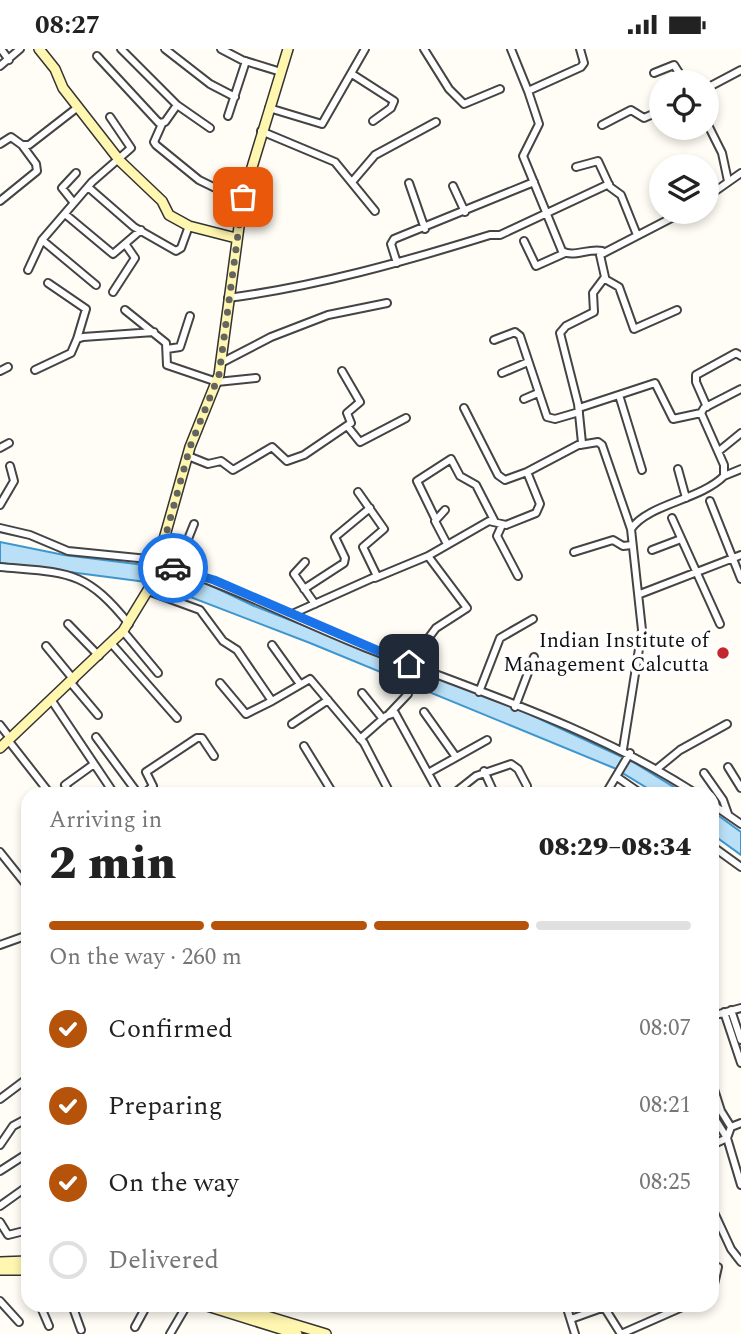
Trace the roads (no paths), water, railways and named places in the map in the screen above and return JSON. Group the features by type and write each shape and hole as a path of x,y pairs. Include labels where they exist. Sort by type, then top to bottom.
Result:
{"street":[{"path":"1,49 9,60"},
{"path":"0,66 20,49"},
{"path":"121,49 177,104 210,128"},
{"path":"165,49 210,84 235,97"},
{"path":"221,49 246,61 281,72"},
{"path":"0,748 126,628 149,588 188,456 221,363 242,201 288,49"},
{"path":"269,107 322,124 365,49"},
{"path":"424,49 449,89 464,104 500,89"},
{"path":"511,49 539,124 522,154 565,253"},
{"path":"528,92 582,67 584,63 580,49"},
{"path":"45,51 78,107 120,161 162,201 169,215 189,226 236,238"},
{"path":"97,56 162,124"},
{"path":"228,116 246,61"},
{"path":"662,70 674,65 677,70"},
{"path":"719,82 741,70"},
{"path":"352,73 394,101 391,109 373,121"},
{"path":"177,104 162,124 154,142 156,145 192,176 242,201"},
{"path":"22,145 33,143 78,107"},
{"path":"602,125 631,110 644,118 649,116"},
{"path":"28,270 42,240 88,187 120,161 131,146 110,117"},
{"path":"352,182 375,155 436,122"},
{"path":"261,131 332,160 375,211"},
{"path":"0,145 11,137 22,145 36,164 37,171 0,201"},
{"path":"716,140 722,153 728,181"},
{"path":"576,167 598,161 608,184 621,195 637,235"},
{"path":"74,203 62,188 76,173"},
{"path":"719,188 741,173"},
{"path":"397,263 392,241 534,182"},
{"path":"409,183 425,229"},
{"path":"228,298 314,285 487,235 500,235 608,184"},
{"path":"453,186 465,212"},
{"path":"88,187 141,230 179,251 189,226"},
{"path":"65,214 113,254 141,230"},
{"path":"524,241 536,266 565,253 590,249 602,251 659,224"},
{"path":"42,240 96,285"},
{"path":"113,292 135,257 127,244"},
{"path":"602,251 600,259 605,279 619,287 634,329 677,310"},
{"path":"580,445 583,440 579,410 560,333 566,326 593,314 593,293 605,279"},
{"path":"35,370 71,353 86,309 48,283"},
{"path":"221,363 271,337 328,315 387,303"},
{"path":"125,310 166,343 164,360 167,365 216,382 256,378"},
{"path":"167,349 180,347 190,316"},
{"path":"77,339 154,332"},
{"path":"494,339 518,333 545,414 551,419 655,383 673,419 701,413 741,389"},
{"path":"707,407 696,382 696,375 736,352 741,356"},
{"path":"502,373 528,362"},
{"path":"0,371 8,367"},
{"path":"188,456 208,464 221,461 233,470 272,447 290,460 351,423 346,412 360,402 342,371"},
{"path":"524,399 538,393"},
{"path":"620,395 642,470"},
{"path":"464,408 498,475 505,480 580,445 598,442 602,445 631,529 642,630 627,753 610,787"},
{"path":"701,413 719,451 725,471 723,477"},
{"path":"348,427 360,442 406,418"},
{"path":"719,451 741,432"},
{"path":"0,448 9,443"},
{"path":"447,544 417,481 451,459 460,476 476,485 495,522"},
{"path":"0,505 14,481 10,466"},
{"path":"678,469 686,498"},
{"path":"631,529 640,519 741,469"},
{"path":"517,576 497,536 502,526 539,510 540,504 527,472"},
{"path":"358,492 384,529 363,547 377,574 375,578"},
{"path":"710,501 741,579"},
{"path":"304,589 344,563 345,558 335,537 369,508"},
{"path":"435,519 445,510"},
{"path":"672,518 720,624"},
{"path":"290,615 428,556 489,520 502,526"},
{"path":"176,569 194,524"},
{"path":"0,528 30,535 68,551 157,564 214,580 290,615 627,753 658,768 686,787"},
{"path":"652,549 681,539"},
{"path":"574,552 613,540 623,546 632,545"},
{"path":"640,594 741,555"},
{"path":"409,664 436,628 467,608 428,556"},
{"path":"305,562 294,572 315,604"},
{"path":"0,567 46,572 86,581 110,601 158,673"},
{"path":"149,588 200,611 223,641 237,650 272,701"},
{"path":"479,692 500,638 533,618"},
{"path":"68,624 99,656"},
{"path":"111,643 177,718"},
{"path":"272,645 300,684"},
{"path":"46,646 98,715"},
{"path":"515,707 534,657"},
{"path":"220,683 246,714 310,679 360,739 387,787"},
{"path":"362,693 383,719"},
{"path":"360,739 408,694"},
{"path":"292,724 328,700"},
{"path":"52,701 110,787"},
{"path":"424,712 456,757"},
{"path":"389,714 399,716 436,787"},
{"path":"658,768 680,750 727,724"},
{"path":"0,725 45,787"},
{"path":"96,737 135,787"},
{"path":"152,787 146,772 197,738 202,738 214,756"},
{"path":"428,773 487,740"},
{"path":"304,746 329,787"},
{"path":"66,787 65,785 94,764"},
{"path":"463,787 484,771 511,764 518,769 527,786"},
{"path":"728,767 741,788"},
{"path":"484,771 491,787"},
{"path":"704,773 714,787"},
{"path":"617,776 632,787"},
{"path":"719,794 728,814"},
{"path":"719,808 740,822"},
{"path":"719,851 741,867"},
{"path":"1,857 21,877"},
{"path":"0,945 21,938"},
{"path":"719,1014 741,1008"},
{"path":"728,1011 741,1040"},
{"path":"728,1011 741,1063"},
{"path":"0,1099 21,1083"},
{"path":"0,1086 6,1093"},
{"path":"719,1105 731,1127"},
{"path":"0,1145 13,1126 21,1122"},
{"path":"719,1142 727,1138 731,1127 741,1123"},
{"path":"719,1125 727,1138 741,1185"},
{"path":"0,1171 21,1158"},
{"path":"0,1206 21,1191"},
{"path":"0,1222 8,1235 21,1232"},
{"path":"719,1223 731,1249 741,1262"},
{"path":"731,1249 741,1246"},
{"path":"0,1262 21,1266"},
{"path":"0,1270 21,1268"},
{"path":"0,1301 19,1322"},
{"path":"43,1312 49,1326"},
{"path":"75,1312 81,1330"},
{"path":"135,1327 143,1312"},
{"path":"170,1334 183,1312"},
{"path":"226,1312 297,1334"},
{"path":"252,1312 326,1334"},
{"path":"568,1312 575,1334"},
{"path":"570,1319 590,1312"},
{"path":"610,1312 621,1334 671,1312"}],"water":[{"path":"0,542 64,555 168,568 254,606 527,713 633,762 674,787 645,787 614,768 310,643 154,583 0,563"},
{"path":"719,816 741,832 741,855 719,839"}],"place":[{"name":"Indian Institute of Management Calcutta","path":"723,653"}]}
